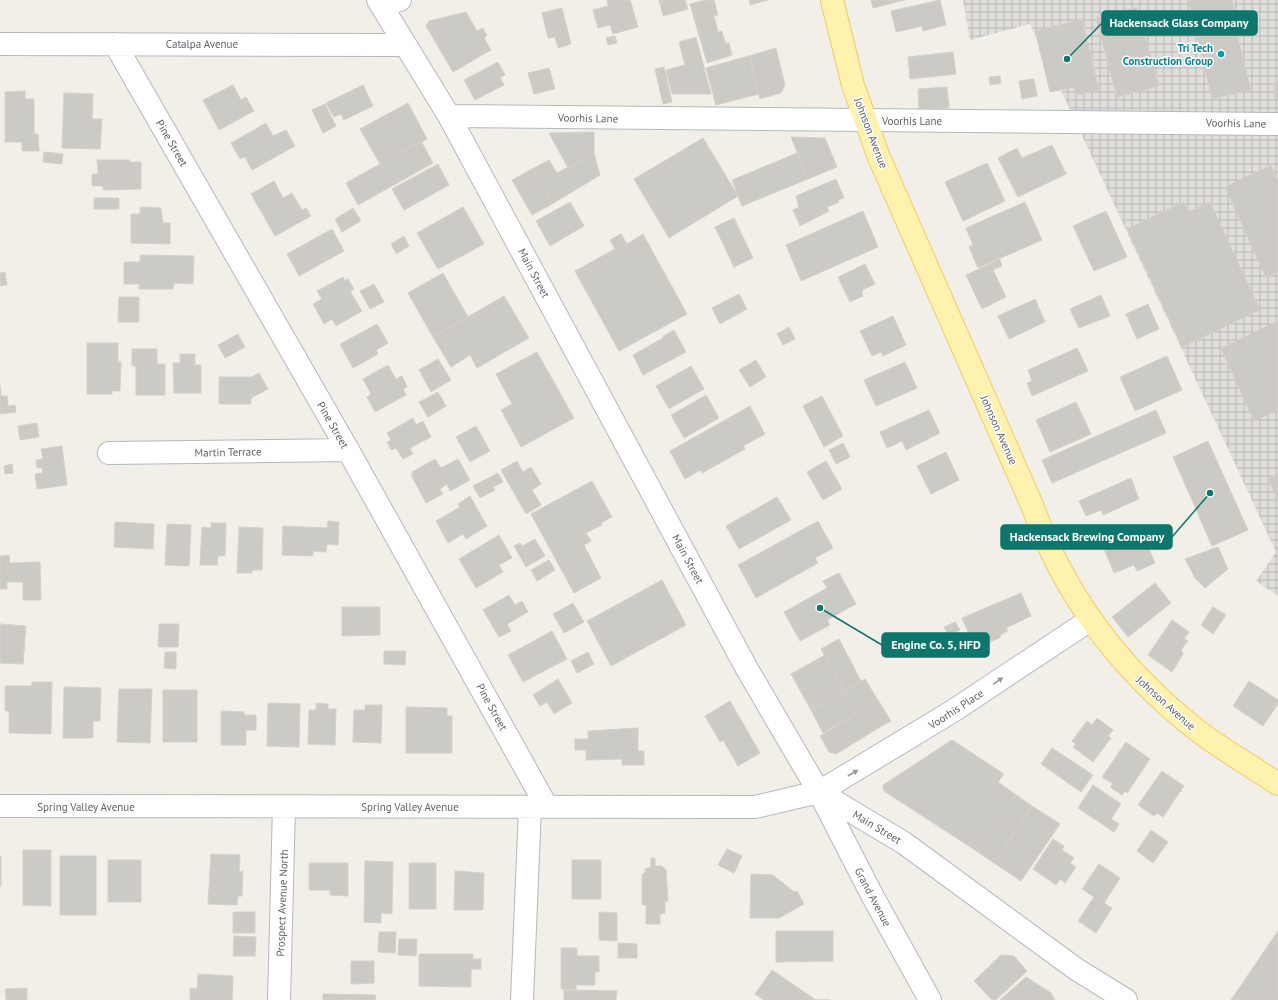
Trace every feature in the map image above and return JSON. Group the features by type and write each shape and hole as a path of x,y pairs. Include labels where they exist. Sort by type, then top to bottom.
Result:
{"main road":[{"name":"Johnson Avenue","path":"832,0 853,85 878,155 1032,505 1043,535 1064,579 1090,620 1123,662 1157,697 1194,728 1278,784"}],"street":[{"name":"Main Street","path":"386,2 404,45 450,116 747,669 819,792 904,843 1076,969 1126,1000"},
{"name":"Catalpa Avenue","path":"0,44 404,45"},
{"name":"Pine Street","path":"115,44 348,450 539,807"},
{"name":"Voorhis Lane","path":"450,116 1278,124"},
{"name":"Martin Terrace","path":"109,454 348,450"},
{"name":"Voorhis Place","path":"819,792 953,711 1090,620"},
{"name":"Spring Valley Avenue","path":"0,806 755,808 819,792"},
{"name":"Grand Avenue","path":"819,792 872,895 930,1000"},
{"name":"Prospect Avenue North","path":"279,1000 284,807"},
{"path":"522,1000 539,807"}],"shaded area":[{"path":"963,0 1278,0 1278,596 1256,581 1276,552 1030,24 970,40"}],"building":[{"path":"607,0 630,0 638,27 613,34 610,25 598,28 593,10 608,6"},
{"path":"659,0 685,0 688,9 663,16"},
{"path":"706,0 714,0 718,15 714,16 718,32 722,31 725,43 729,43 732,55 707,63 690,4"},
{"path":"749,0 768,0 750,5"},
{"path":"871,0 905,0 873,8"},
{"path":"940,0 946,25 923,31 922,26 896,32 891,11"},
{"name":"Tri Tech Construction Group","path":"1188,0 1232,0 1236,18 1233,18 1251,90 1212,99"},
{"path":"1137,7 1159,86 1117,97 1096,18"},
{"path":"562,8 571,44 558,48 555,37 548,38 542,13"},
{"path":"466,12 477,31 483,28 487,36 484,38 491,50 453,72 426,26 429,21"},
{"path":"1082,19 1099,90 1076,95 1074,87 1050,92 1035,31"},
{"path":"615,36 617,43 608,45 606,38"},
{"path":"696,37 711,94 672,94 666,70 685,65 679,42"},
{"path":"776,48 785,85 781,93 760,99 749,56"},
{"path":"953,52 956,74 910,79 908,57"},
{"path":"749,56 759,94 716,105 706,68"},
{"path":"498,62 505,75 500,78 504,85 475,100 464,80"},
{"path":"664,67 672,102 663,104 655,69"},
{"path":"549,68 555,89 534,94 528,73"},
{"path":"1000,76 1001,83 990,85 989,77"},
{"path":"1034,79 1037,96 1022,99 1019,81"},
{"path":"1275,81 1278,81 1278,98 1274,98"},
{"path":"233,85 241,100 246,97 254,111 219,130 203,100"},
{"path":"363,85 373,106 344,120 341,114 334,117 326,103"},
{"path":"947,87 949,108 919,109 918,89"},
{"path":"25,91 25,99 34,99 34,134 38,134 39,151 22,151 22,142 5,142 5,92"},
{"path":"64,93 93,94 92,119 102,119 100,149 62,148"},
{"path":"408,103 427,139 380,164 360,129"},
{"path":"325,104 336,126 323,133 312,110"},
{"path":"266,123 273,136 286,130 295,146 252,170 245,157 240,159 231,143"},
{"path":"594,132 594,153 568,168 549,133"},
{"path":"791,137 825,138 837,167 808,179"},
{"path":"703,138 738,196 669,238 634,179"},
{"path":"421,141 433,163 358,205 346,183"},
{"path":"1052,145 1066,174 1018,197 998,158 1017,148 1022,158"},
{"path":"44,152 63,154 62,164 43,162"},
{"path":"594,153 600,175 552,204 532,169 549,160 557,173"},
{"path":"797,153 808,179 742,206 732,180"},
{"path":"97,160 130,160 130,162 141,162 141,189 103,190 103,186 92,186 92,174 98,174"},
{"path":"987,163 1005,201 963,221 945,182"},
{"path":"438,164 449,185 404,210 392,189"},
{"path":"1271,165 1278,181 1278,272 1266,278 1225,187"},
{"path":"532,169 552,204 532,215 512,180"},
{"path":"836,179 844,198 827,207 829,211 800,226 793,210 799,207 796,196"},
{"path":"274,181 283,198 292,193 302,210 306,208 311,216 275,236 251,194"},
{"path":"94,198 119,198 119,209 94,209"},
{"path":"570,202 584,226 550,246 536,221"},
{"path":"1025,202 1042,240 978,268 969,247 973,245 966,228"},
{"path":"1184,202 1188,212 1210,202 1260,310 1182,347 1127,229"},
{"path":"140,207 161,208 163,223 170,223 170,244 131,243 131,214 140,214"},
{"path":"463,207 484,244 438,269 417,233"},
{"path":"353,208 361,221 342,232 335,219"},
{"path":"863,211 878,247 801,281 786,245"},
{"path":"1106,211 1127,257 1094,271 1073,226"},
{"path":"734,218 753,258 734,267 715,227"},
{"path":"332,229 344,251 299,276 287,254"},
{"path":"621,234 627,244 643,234 687,314 619,351 575,271 615,249 610,240"},
{"path":"404,236 409,246 396,254 391,244"},
{"path":"140,255 194,256 193,284 174,283 173,289 139,289 139,284 124,284 124,262 140,262"},
{"path":"1000,259 1002,266 993,270 1006,297 982,309 966,275"},
{"path":"865,264 875,284 862,290 863,296 850,302 838,277"},
{"path":"5,272 7,285 0,286 0,273"},
{"path":"443,273 468,317 433,337 408,293"},
{"path":"343,277 345,281 348,279 354,289 350,291 362,311 336,326 332,319 324,324 313,304 322,299 317,291"},
{"path":"374,284 384,302 370,309 360,291"},
{"path":"739,294 747,309 720,324 712,308"},
{"path":"1101,295 1110,316 1079,328 1070,309"},
{"path":"504,296 529,338 477,368 470,355 451,367 433,337"},
{"path":"119,297 139,297 139,322 118,322"},
{"path":"1035,299 1045,322 1009,339 998,316"},
{"path":"1148,304 1159,329 1137,339 1126,314"},
{"path":"893,316 906,345 883,356 881,352 872,356 860,331"},
{"path":"1278,321 1278,410 1254,421 1221,348"},
{"path":"377,324 388,343 376,350 378,354 353,368 340,344"},
{"path":"789,327 795,339 783,345 777,334"},
{"path":"674,330 686,352 643,375 633,355"},
{"path":"238,334 245,347 225,358 218,345"},
{"path":"87,343 118,343 118,362 121,362 120,391 112,391 112,394 87,394"},
{"path":"1077,348 1088,371 1032,396 1027,383 1032,381 1028,370"},
{"path":"132,349 157,349 157,364 165,364 165,395 136,395 136,366 132,366"},
{"path":"537,352 574,418 521,447 501,410 512,404 496,374"},
{"path":"180,354 195,354 195,365 201,365 201,393 174,393 173,363 180,363"},
{"path":"1167,356 1182,390 1135,411 1120,377"},
{"path":"438,359 451,380 431,392 419,370"},
{"path":"756,360 766,377 750,387 739,370"},
{"path":"905,362 917,388 876,406 864,380"},
{"path":"388,365 396,379 402,376 407,387 403,389 406,395 375,412 367,397 371,394 363,379"},
{"path":"691,366 704,389 669,409 656,386"},
{"path":"259,373 268,389 251,398 251,404 219,404 219,377 252,377"},
{"path":"0,385 1,396 7,396 8,406 15,405 16,412 0,414"},
{"path":"438,392 446,406 428,417 419,402"},
{"path":"706,395 719,418 684,438 671,415"},
{"path":"822,396 843,436 824,447 803,406"},
{"path":"1076,402 1091,434 1050,452 1036,420"},
{"path":"750,406 765,434 743,446 745,449 702,473 700,470 685,479 670,451"},
{"path":"929,410 940,433 906,450 902,441 887,448 880,432"},
{"path":"1156,410 1166,433 1052,483 1042,460"},
{"path":"413,418 416,425 423,421 431,437 410,448 413,454 403,459 396,448 391,450 387,442 391,440 387,433"},
{"path":"37,423 39,437 20,440 18,426"},
{"path":"476,426 490,451 470,462 456,437"},
{"path":"1208,441 1248,530 1212,546 1173,457"},
{"path":"843,443 850,457 836,464 829,450"},
{"path":"62,446 67,485 37,489 35,474 43,473 42,468 37,468 36,460 43,459 41,449"},
{"path":"946,452 959,480 931,494 917,466"},
{"path":"435,459 441,468 458,459 470,480 450,491 447,484 440,489 443,494 426,503 411,475 413,474 412,472"},
{"path":"517,461 523,472 531,467 541,484 532,490 541,505 526,514 501,470"},
{"path":"826,461 842,489 823,500 807,472"},
{"path":"12,464 13,473 5,474 4,466"},
{"path":"498,473 503,482 493,487 495,490 480,498 473,486"},
{"path":"1278,474 1278,500 1268,479"},
{"path":"1131,478 1139,499 1103,515 1101,510 1086,516 1079,501"},
{"path":"592,481 612,517 601,523 602,525 586,533 591,541 584,545 601,578 574,593 531,514"},
{"path":"470,496 487,526 466,539 463,534 448,543 436,521 460,507 458,504"},
{"path":"777,497 791,520 739,549 726,526"},
{"path":"328,521 339,522 338,545 327,544 326,552 313,551 313,556 282,555 283,526 327,528"},
{"path":"818,521 833,548 815,558 818,563 756,598 738,565"},
{"path":"115,522 154,524 153,549 114,547"},
{"path":"211,523 226,523 225,556 218,556 217,565 200,565 202,527 211,528"},
{"path":"167,524 191,525 189,566 165,565"},
{"path":"239,527 263,528 262,570 252,570 252,573 237,573"},
{"path":"1142,533 1155,563 1137,571 1134,565 1114,573 1104,549"},
{"path":"499,535 512,558 499,565 503,572 476,588 459,559"},
{"path":"535,539 545,556 526,567 514,546 520,543 522,546"},
{"path":"1218,547 1228,569 1205,588 1195,578 1185,559"},
{"path":"9,555 10,563 40,562 41,600 23,600 23,582 7,582 7,589 0,589 0,556"},
{"path":"549,560 555,570 537,581 531,570"},
{"path":"839,573 856,604 827,620 830,625 800,641 784,612 827,588 823,581"},
{"path":"662,580 686,625 611,666 587,621"},
{"path":"1155,583 1171,603 1128,637 1112,617"},
{"path":"1021,593 1031,616 1006,628 1008,631 1000,635 1001,637 986,644 984,639 973,644 962,618"},
{"path":"509,595 515,605 522,601 528,612 507,624 511,631 499,637 483,610"},
{"path":"573,603 584,622 564,633 553,614"},
{"path":"342,607 380,607 380,635 342,636"},
{"path":"1213,607 1226,615 1213,634 1201,625"},
{"path":"1172,620 1189,632 1184,639 1188,641 1181,650 1183,654 1172,672 1148,655"},
{"path":"955,622 960,630 949,636 944,627"},
{"path":"0,624 26,626 23,664 0,663"},
{"path":"159,624 179,624 178,647 158,647"},
{"path":"552,631 567,659 523,682 508,655"},
{"path":"839,639 861,681 845,691 821,649"},
{"path":"384,651 406,651 405,665 384,664"},
{"path":"165,652 176,652 176,669 164,668"},
{"path":"588,652 594,664 577,673 571,661"},
{"path":"825,655 845,691 811,710 791,674"},
{"path":"558,679 572,703 554,714 547,702 540,706 533,695"},
{"path":"865,679 891,721 877,729 865,708 823,733 811,710"},
{"path":"1249,681 1278,700 1278,704 1263,726 1233,706"},
{"path":"32,682 52,682 51,734 9,733 9,711 5,711 5,686 32,686"},
{"path":"64,687 101,688 100,721 93,721 93,738 63,738"},
{"path":"119,689 152,689 150,743 117,742"},
{"path":"163,690 197,690 197,742 163,742"},
{"path":"730,701 760,753 738,766 723,740 720,742 705,716"},
{"path":"268,703 300,704 299,747 267,746"},
{"path":"316,703 328,704 328,709 336,709 335,745 308,744 309,710 316,710"},
{"path":"365,705 382,705 381,743 353,742 354,710 365,710"},
{"path":"406,707 447,708 447,716 452,716 452,753 406,753"},
{"path":"865,708 877,729 836,754 829,752 820,736"},
{"path":"221,711 244,712 244,715 256,715 256,730 246,730 246,745 221,745"},
{"path":"1097,718 1113,730 1108,736 1111,738 1093,762 1073,747 1076,744 1072,741 1087,721 1092,725"},
{"path":"638,728 638,751 644,751 644,765 622,765 622,759 586,760 586,750 575,750 575,739 588,739 588,731"},
{"path":"952,740 1004,774 998,782 1016,795 978,852 884,791 883,785"},
{"path":"1126,742 1150,759 1127,793 1125,791 1122,795 1110,787 1113,784 1102,777"},
{"path":"1052,748 1093,775 1081,792 1041,764"},
{"path":"1162,771 1184,786 1163,817 1157,813 1154,816 1138,805"},
{"path":"1093,785 1121,804 1111,819 1119,824 1114,832 1078,808"},
{"path":"1016,795 1032,806 994,863 978,852"},
{"path":"1032,806 1060,824 1021,881 994,863"},
{"path":"1151,830 1168,842 1153,863 1137,851"},
{"path":"1053,839 1064,846 1062,850 1074,858 1070,863 1076,867 1065,883 1060,879 1056,885 1033,869"},
{"path":"727,849 742,856 734,873 718,865"},
{"path":"23,850 51,850 51,906 23,905"},
{"path":"211,854 240,855 239,873 243,871 242,896 238,896 237,905 208,904"},
{"path":"1,856 1,886 0,886"},
{"path":"60,856 96,856 96,915 60,915"},
{"path":"651,858 655,858 655,866 662,866 666,870 668,901 665,901 665,913 660,914 660,924 646,924 646,905 642,905 642,875 646,871 645,869 651,867"},
{"path":"108,860 141,860 141,902 108,902"},
{"path":"572,860 601,860 601,899 572,899"},
{"path":"365,861 393,862 392,914 381,913 381,923 364,922"},
{"path":"309,863 348,863 348,896 330,895 330,890 309,890"},
{"path":"409,863 436,863 436,909 409,909"},
{"path":"1099,864 1120,878 1104,903 1112,908 1096,933 1078,921 1094,897 1082,889"},
{"path":"455,871 484,873 483,910 454,910"},
{"path":"751,874 773,875 794,892 797,891 804,904 779,918 750,918"},
{"path":"233,912 255,912 255,933 233,933"},
{"path":"599,912 617,913 617,941 599,940"},
{"path":"776,931 833,931 833,961 776,962"},
{"path":"1278,931 1278,1000 1231,1000"},
{"path":"379,932 396,932 395,953 378,952"},
{"path":"234,936 256,937 255,956 233,956"},
{"path":"399,939 417,939 416,956 398,955"},
{"path":"618,943 637,944 637,958 618,958"},
{"path":"561,948 577,948 577,956 599,956 599,972 595,972 595,985 576,985 576,990 561,989"},
{"path":"419,954 473,954 473,959 481,959 481,969 471,969 471,987 419,986"},
{"path":"1001,955 1014,956 1027,971 996,1000 992,1000 974,981"},
{"path":"351,961 374,961 374,983 351,984"},
{"path":"772,970 816,1000 764,1000 755,994"},
{"path":"198,974 233,976 232,1000 190,1000 190,988 197,989"},
{"path":"1026,977 1051,993 1055,1000 1000,1000"},
{"path":"27,988 27,1000 6,1000 5,989"},
{"path":"564,990 617,991 616,1000 564,1000"},
{"path":"323,994 376,995 375,1000 323,1000"}],"place":[{"name":"Tri Tech Construction Group","path":"1221,54"},
{"name":"Hackensack Glass Company","path":"1067,59"},
{"name":"Hackensack Brewing Company","path":"1210,493"},
{"name":"Engine Co. 5, HFD","path":"820,608"}]}
